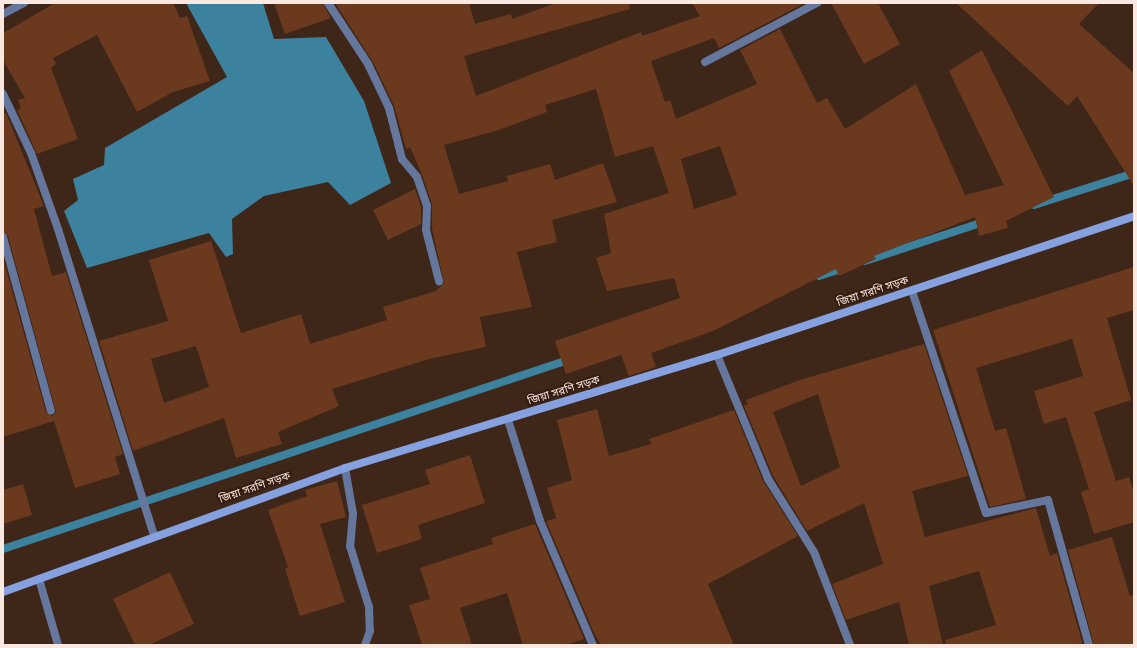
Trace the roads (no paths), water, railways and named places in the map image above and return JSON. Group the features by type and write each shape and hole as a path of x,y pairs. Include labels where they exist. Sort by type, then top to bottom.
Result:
{"main road":[{"name":"জিয়া সরণি সড়ক","path":"3,592 154,535 344,468 508,420 716,355 1134,216"}],"street":[{"path":"3,14 24,3"},
{"path":"328,3 368,64 389,108 402,159 417,177 427,206 426,230 439,281"},
{"path":"706,62 817,3"},
{"path":"3,94 31,153 61,237 154,535"},
{"path":"3,237 51,411"},
{"path":"912,291 986,513 1048,500 1088,645"},
{"path":"716,355 768,479 814,552 850,645"},
{"path":"508,420 540,521 593,645"},
{"path":"344,468 353,514 350,546 369,607 370,631 365,645"},
{"path":"39,579 58,645"}],"water":[{"path":"186,3 263,3 274,39 326,37 364,101 391,183 350,205 328,182 264,196 232,219 233,254 226,257 209,233 87,268 64,211 78,200 73,179 104,165 105,148 227,77"}],"waterway":[{"path":"1034,205 1134,173"},
{"path":"865,261 987,221"},
{"path":"819,276 846,267"},
{"path":"3,549 571,359"}]}
